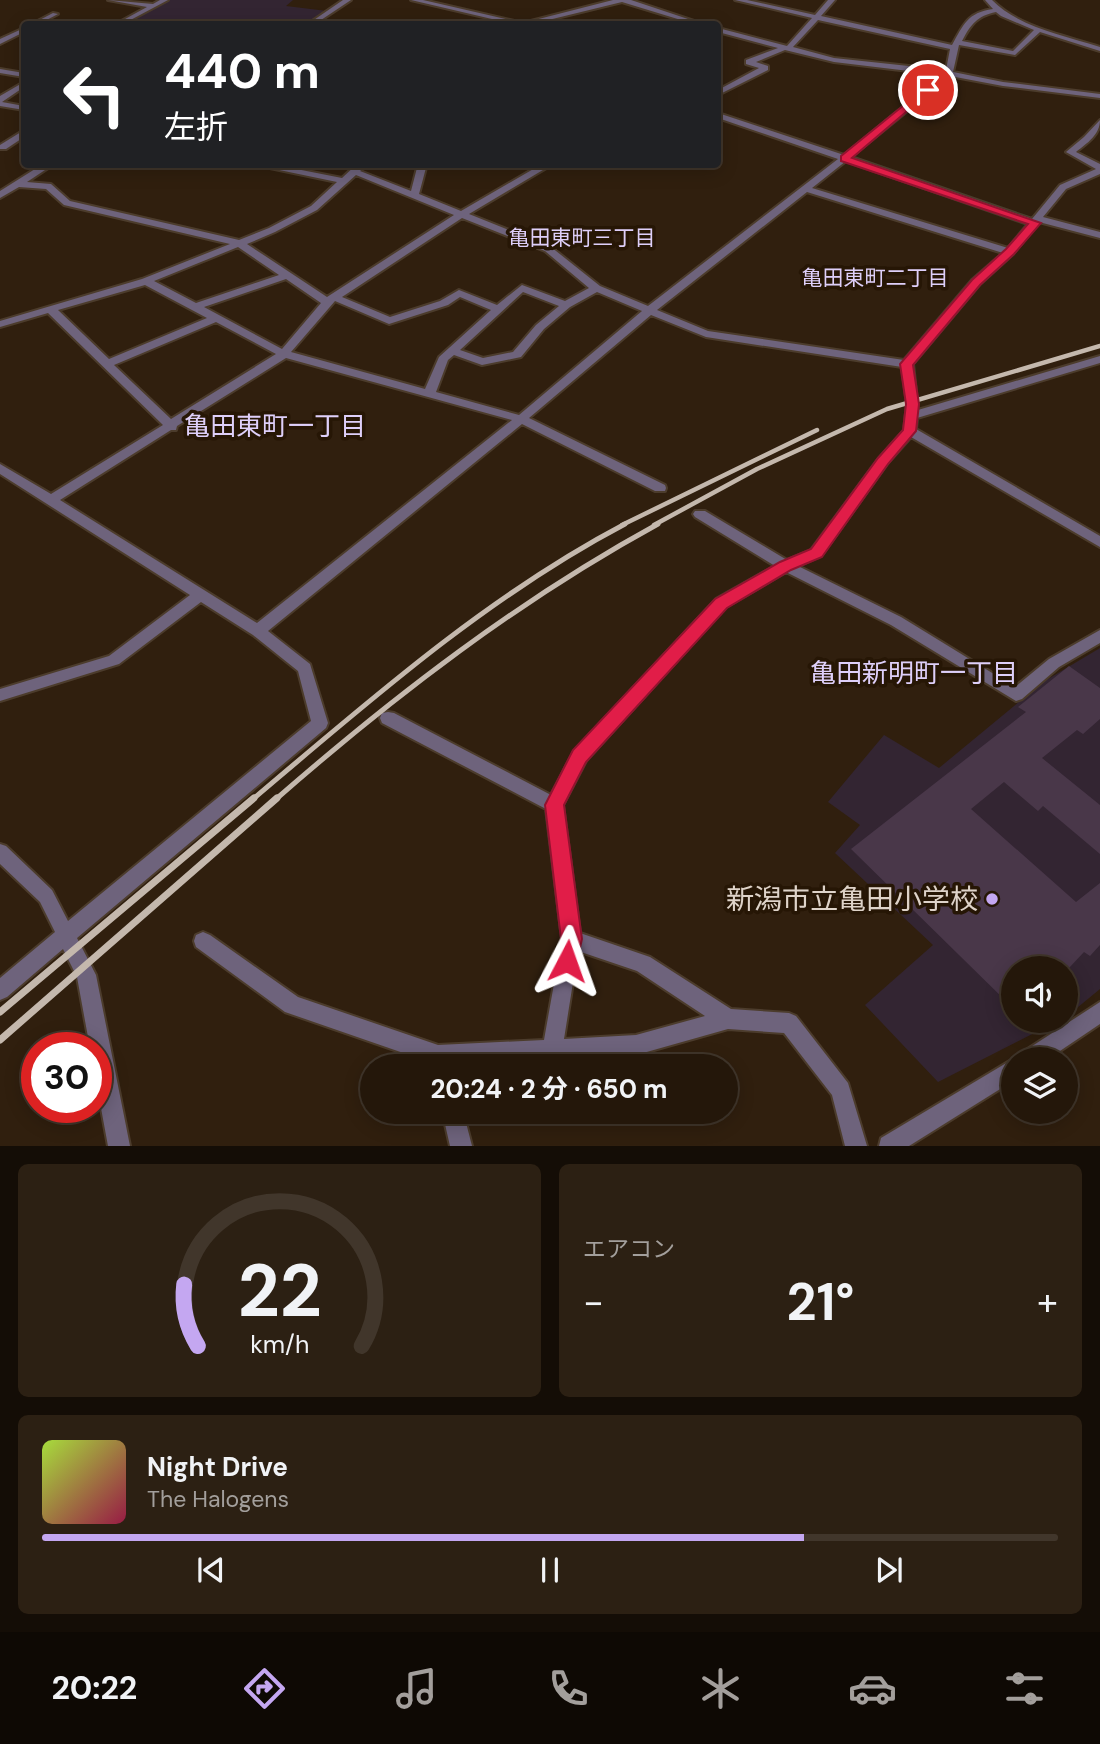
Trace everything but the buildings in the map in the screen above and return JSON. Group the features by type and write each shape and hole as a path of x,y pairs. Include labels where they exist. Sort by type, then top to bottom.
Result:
{"street":[{"path":"111,0 154,6"},
{"path":"125,21 165,0"},
{"path":"316,21 348,0"},
{"path":"414,0 507,21"},
{"path":"564,16 550,10 592,0"},
{"path":"540,21 622,0 690,21"},
{"path":"738,0 956,45 1015,53 1038,30"},
{"path":"721,91 765,68 749,62 786,48 832,0"},
{"path":"988,0 998,10 1038,30 1100,49"},
{"path":"258,631 521,419 650,310 845,159 949,73 956,45 968,22 980,13 998,10"},
{"path":"41,21 55,14"},
{"path":"1,41 21,31"},
{"path":"721,32 866,65 949,73 1003,84 1100,96"},
{"path":"1,41 21,44"},
{"path":"0,71 21,74"},
{"path":"0,102 21,86"},
{"path":"0,102 21,107"},
{"path":"721,116 1037,221 1100,235"},
{"path":"1100,122 1087,139 1070,152 1100,170"},
{"path":"2,147 21,137"},
{"path":"2,147 21,150"},
{"path":"0,195 44,168"},
{"path":"275,168 344,181"},
{"path":"0,324 146,281 239,243 314,208 359,168 414,195 548,249 596,288 706,334 907,364"},
{"path":"414,195 422,168"},
{"path":"51,500 172,427 284,354 330,300 462,214 542,168"},
{"path":"910,424 907,364 976,282 1010,252 1063,187 1100,170"},
{"path":"18,184 48,186 67,203 239,243 285,276 330,300 388,320 444,303 459,293 499,310"},
{"path":"805,189 1010,252"},
{"path":"194,307 285,276"},
{"path":"146,281 284,354 521,419 660,488"},
{"path":"429,394 443,359 522,288 566,305"},
{"path":"452,351 482,362 517,355 540,327 566,305 596,288"},
{"path":"50,309 172,427"},
{"path":"107,364 216,318"},
{"path":"552,1051 571,939 554,805 580,756 721,603 786,566 816,553 910,424 1100,359"},
{"path":"910,424 1100,542"},
{"path":"0,468 258,631 305,668 320,723 0,990"},
{"path":"700,514 786,566 896,621 1016,695 1054,663 1100,636"},
{"path":"0,695 114,660 200,595"},
{"path":"388,718 554,805"},
{"path":"0,852 46,896 86,975 119,1146"},
{"path":"571,939 643,964 728,1019"},
{"path":"203,941 292,1005 424,1054"},
{"path":"1048,1047 1100,1012"},
{"path":"515,1054 636,1045 728,1019 789,1023 841,1090 856,1146"},
{"path":"889,1146 1001,1076"},
{"path":"455,1124 461,1146"}],"shaded area":[{"path":"168,0 293,0 286,6 327,11 311,21 129,21"},
{"name":"新潟市立亀田小学校","path":"1100,648 1100,989 1078,1007 1078,956 1001,956 1001,1033 1034,1033 1007,1047 1001,1047 1001,1050 938,1082 865,1005 933,945 835,853 860,825 828,802 884,735 939,768 1043,682"}],"railway":[{"path":"654,525 757,469 887,409 1100,346"},
{"path":"622,525 817,430"},
{"path":"252,800 386,688 478,617 574,552 625,524"},
{"path":"275,800 412,687 507,617 658,524"},
{"path":"0,1012 254,798"},
{"path":"0,1040 277,798"}],"place":[{"name":"新潟市立亀田小学校","path":"992,899"}],"district":[{"name":"亀田東町三丁目","path":"582,238"},
{"name":"亀田東町二丁目","path":"875,278"},
{"name":"亀田東町一丁目","path":"275,426"},
{"name":"亀田新明町一丁目","path":"914,673"}],"route":[{"path":"567,961 571,939 554,805 580,756 721,603 786,566 816,553 883,461 909,431 912,404 907,364 976,282 1010,252 1035,223 845,159 928,90"}]}
